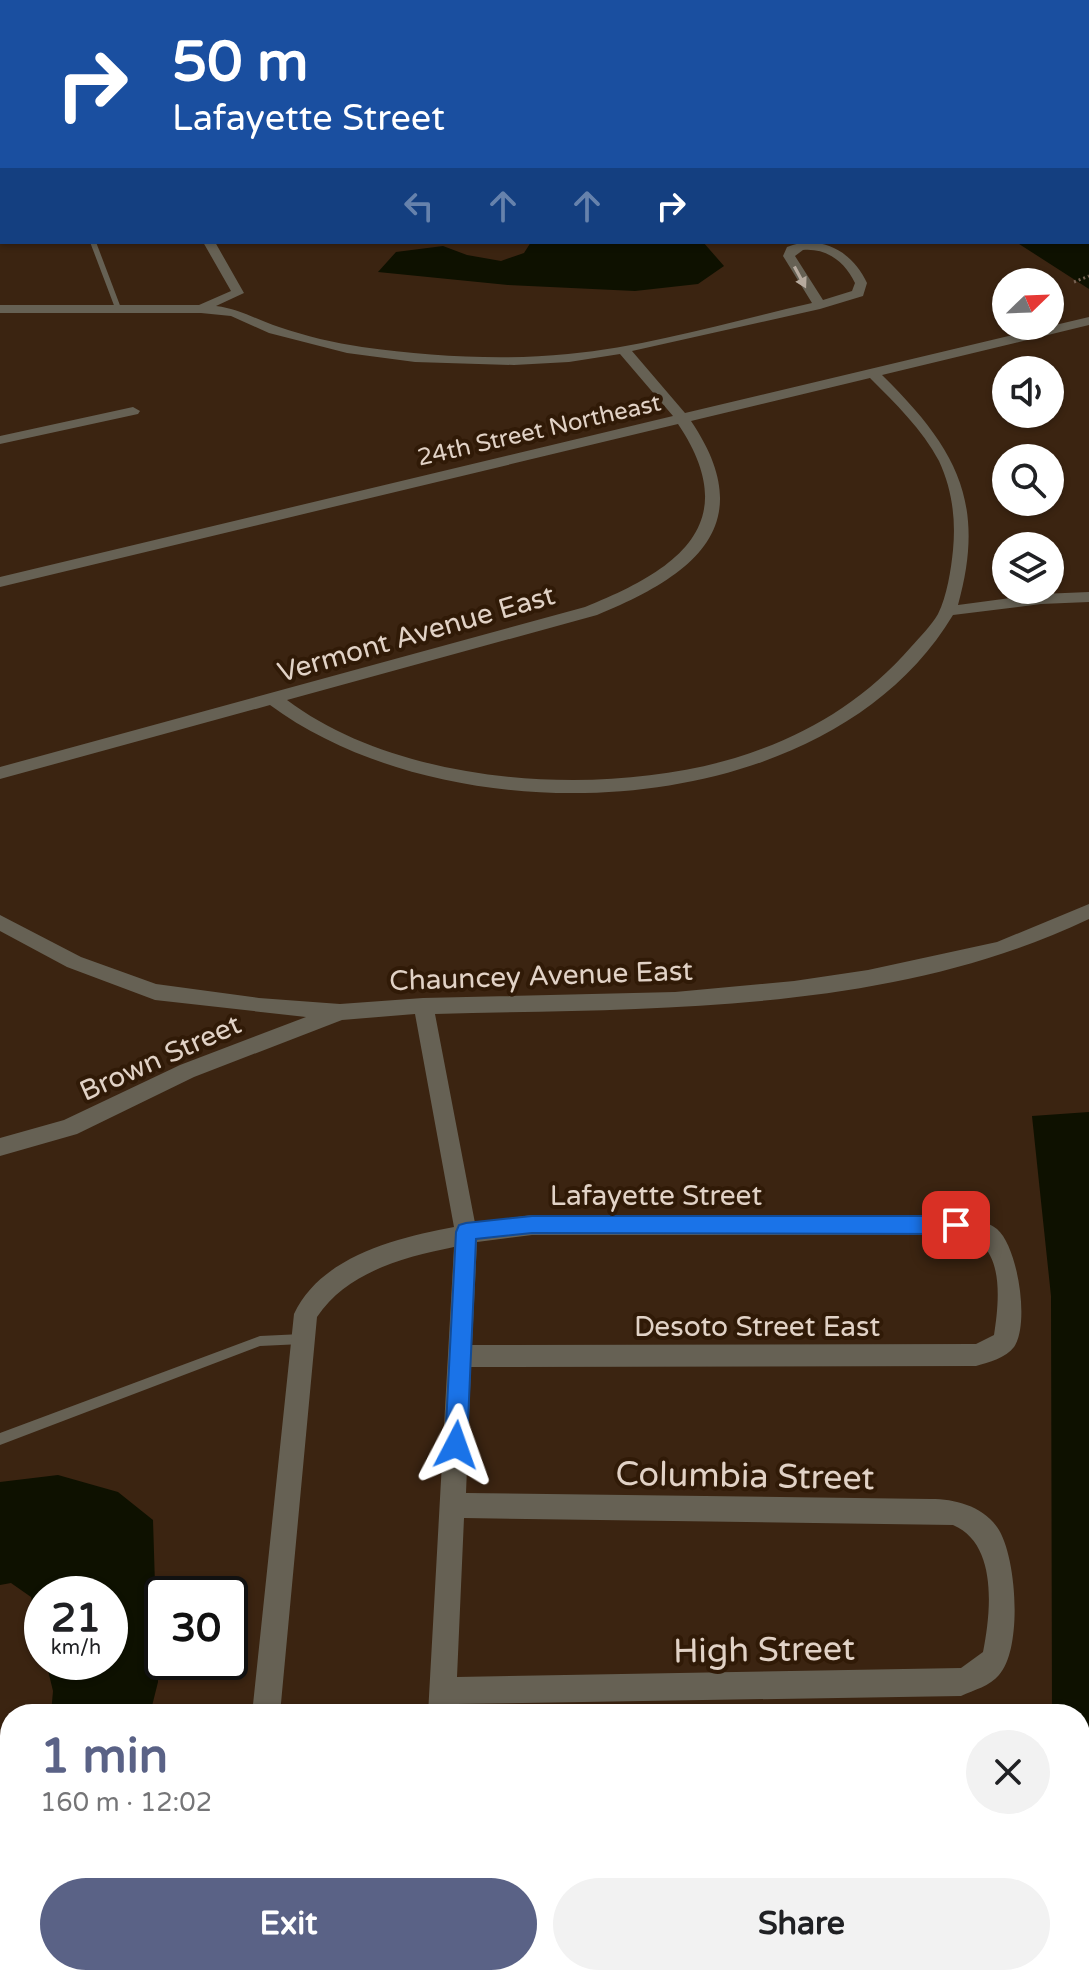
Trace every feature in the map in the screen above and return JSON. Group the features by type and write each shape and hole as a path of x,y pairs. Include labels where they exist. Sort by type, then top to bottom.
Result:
{"street":[{"path":"201,309 238,293 210,244"},
{"path":"0,309 201,309 247,315 274,330 309,341 388,355 514,361 569,358 623,349 820,305 854,296 860,290 861,283 852,266 826,248 813,244 797,246 789,256 807,289 820,305"},
{"name":"24th Street Northeast","path":"0,582 1089,321"},
{"name":"Vermont Avenue East","path":"0,773 591,611 627,598 658,580 689,554 703,533 712,511 714,490 710,468 681,419 623,349"},
{"path":"274,699 312,726 340,738 449,772 532,784 602,785 684,775 768,754 839,721 891,682 948,611 963,541 962,515 954,478 940,451 922,425 873,373"},
{"path":"0,440 133,411"},
{"path":"948,611 1041,599 1089,597"},
{"name":"Chauncey Avenue East","path":"0,922 74,962 155,992 259,1006 340,1012 423,1006 675,1000 809,987 868,978 999,949 1089,911"},
{"path":"423,1006 466,1232 442,1702"},
{"name":"Brown Street","path":"0,1147 69,1128 187,1071 340,1012"},
{"name":"Lafayette Street","path":"267,1704 304,1339 310,1305 321,1288 334,1278 395,1253 466,1232 532,1225 956,1225 989,1236 998,1246 1004,1264 1007,1297"},
{"name":"Desoto Street East","path":"462,1356 976,1355 994,1349 1005,1341 1009,1319 1007,1297"},
{"name":"Columbia Street","path":"452,1505 910,1511 962,1515 989,1537 996,1552 999,1575"},
{"name":"High Street","path":"442,1702 961,1682 993,1663 999,1638 999,1575"}],"lane":[{"path":"94,244 118,308"},
{"path":"0,1439 260,1341 304,1339"}],"path":[{"path":"1074,282 1089,276"}],"shaded area":[{"path":"530,244 705,244 724,266 698,284 635,291 508,285 378,272 396,252 443,246 467,255 501,261 524,253"},
{"path":"1019,244 1089,244 1089,289 1064,273 1064,268 1056,268"},
{"path":"1089,1112 1089,1704 1052,1704 1051,1296 1032,1116"},
{"path":"58,1475 118,1492 153,1520 155,1576 144,1576 144,1680 158,1680 152,1704 52,1704 50,1680 128,1680 128,1576 24,1576 24,1592 11,1583 0,1585 0,1482"}],"route":[{"path":"456,1445 466,1232 532,1225 956,1225"}]}
